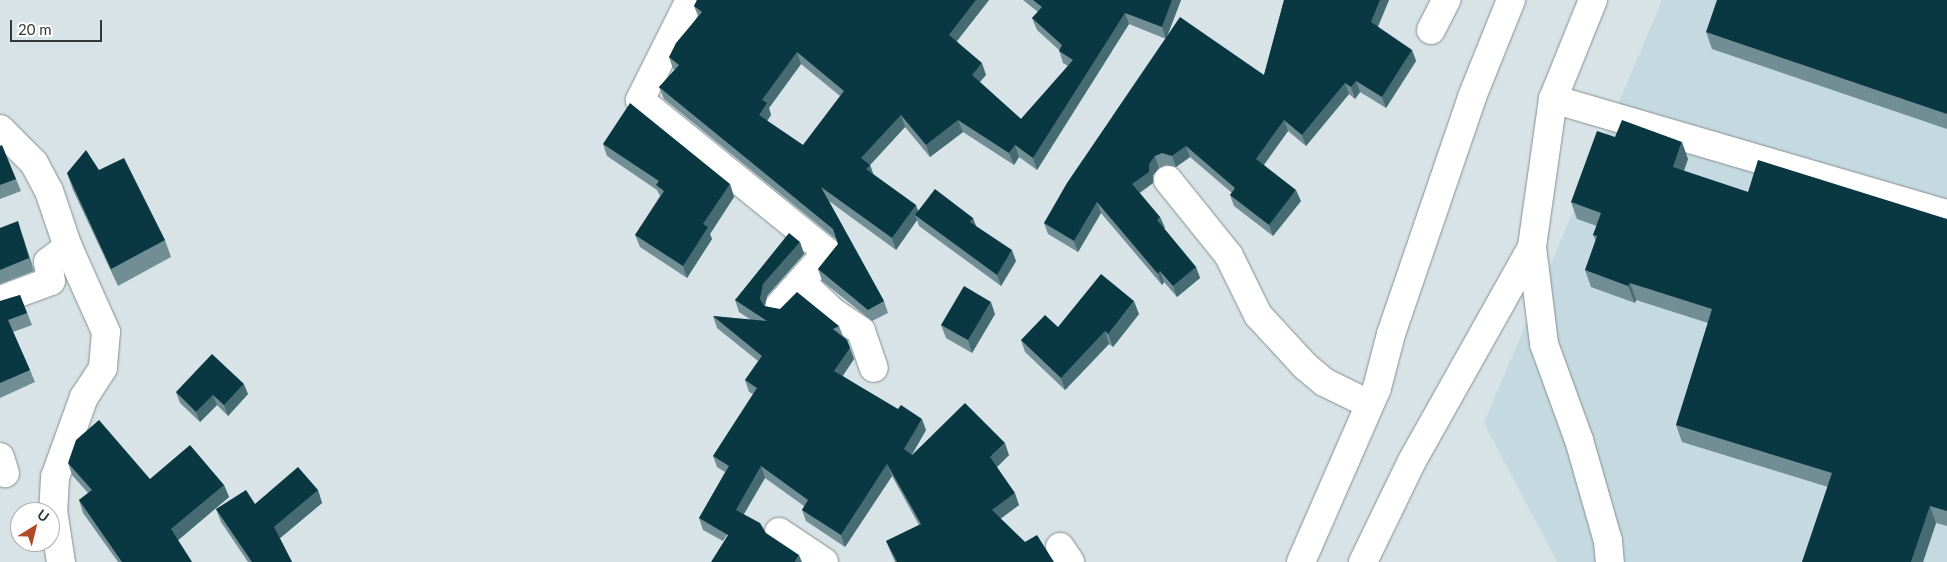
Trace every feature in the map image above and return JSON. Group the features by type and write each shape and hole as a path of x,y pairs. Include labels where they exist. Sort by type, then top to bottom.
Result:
{"street":[{"path":"690,0 640,100 827,252 779,306"},
{"path":"1431,30 1446,0"},
{"path":"1301,562 1369,404 1472,97 1511,0"},
{"path":"1593,0 1552,98 1532,247 1544,344 1579,440 1608,541 1610,562"},
{"path":"1552,98 1947,214"},
{"path":"0,129 34,163 49,191 68,247 106,332 103,368 84,397 56,478 53,511 61,562"},
{"path":"1168,180 1229,256 1258,315 1311,372 1369,404"},
{"path":"0,300 51,281 48,262 68,247"},
{"path":"1363,562 1412,461 1532,247"},
{"path":"801,282 833,312 861,331 874,368"},
{"path":"779,532 824,562"}],"shaded area":[{"path":"1662,0 1947,0 1947,562 1557,562 1484,423"}],"building":[{"path":"697,0 976,0 949,35 982,63 972,75 1021,119 1073,60 1059,51 1062,45 1032,18 1042,7 1033,0 1172,0 1162,27 1125,13 1033,158 1015,145 1009,153 958,120 926,145 901,115 861,158 870,165 866,169 916,205 892,238 821,187 884,301 868,310 818,269 838,244 833,229 659,87 679,65 669,57 676,43 702,12 694,6","holes":["797,52 844,91 803,145 759,115 767,103 762,100"]},
{"path":"1284,0 1380,0 1371,22 1412,50 1382,97 1356,81 1351,87 1345,83 1302,135 1284,120 1256,159 1296,190 1269,225 1230,195 1235,188 1186,146 1172,156 1162,153 1155,156 1149,164 1149,172 1132,184 1160,217 1157,220 1196,267 1173,286 1160,271 1158,274 1097,202 1074,241 1044,223 1067,183 1180,17 1264,75"},
{"path":"1717,0 1947,0 1947,114 1706,32"},
{"path":"630,103 730,184 703,224 708,227 683,266 635,235 664,191 656,185 659,181 603,144"},
{"path":"1622,120 1682,142 1673,167 1748,192 1758,160 1947,219 1947,511 1930,506 1911,562 1802,562 1832,473 1676,425 1712,309 1630,283 1628,286 1585,270 1597,236 1593,235 1601,213 1571,202 1597,131 1615,137"},
{"path":"2,145 16,179 0,185 0,146"},
{"path":"86,150 99,170 124,158 165,240 111,269 67,173"},
{"path":"935,189 973,218 970,222 1012,250 997,275 915,215"},
{"path":"18,221 29,258 0,270 0,228"},
{"path":"789,233 800,242 763,284 760,299 764,306 780,309 797,292 839,326 833,329 847,340 850,348 834,371 898,409 901,405 922,419 904,449 912,455 965,403 1005,443 990,457 1015,493 992,510 1025,542 1037,535 1054,562 897,562 886,541 921,524 887,464 841,535 802,510 808,500 761,466 736,510 760,523 766,533 799,555 795,562 711,562 728,535 699,518 729,466 713,456 757,388 745,380 762,356 713,316 767,321 735,300"},
{"path":"1101,274 1134,301 1108,334 1105,331 1061,378 1021,340 1045,315 1058,327"},
{"path":"964,286 991,302 968,340 941,325"},
{"path":"20,295 27,313 8,320 30,370 0,383 0,301"},
{"path":"212,354 244,384 224,405 213,395 196,412 176,392"},
{"path":"99,420 150,479 190,445 224,485 171,529 192,562 122,562 79,500 92,490 68,463 76,440"},
{"path":"298,467 318,490 274,527 292,562 252,562 216,509 246,490 255,504"}]}
